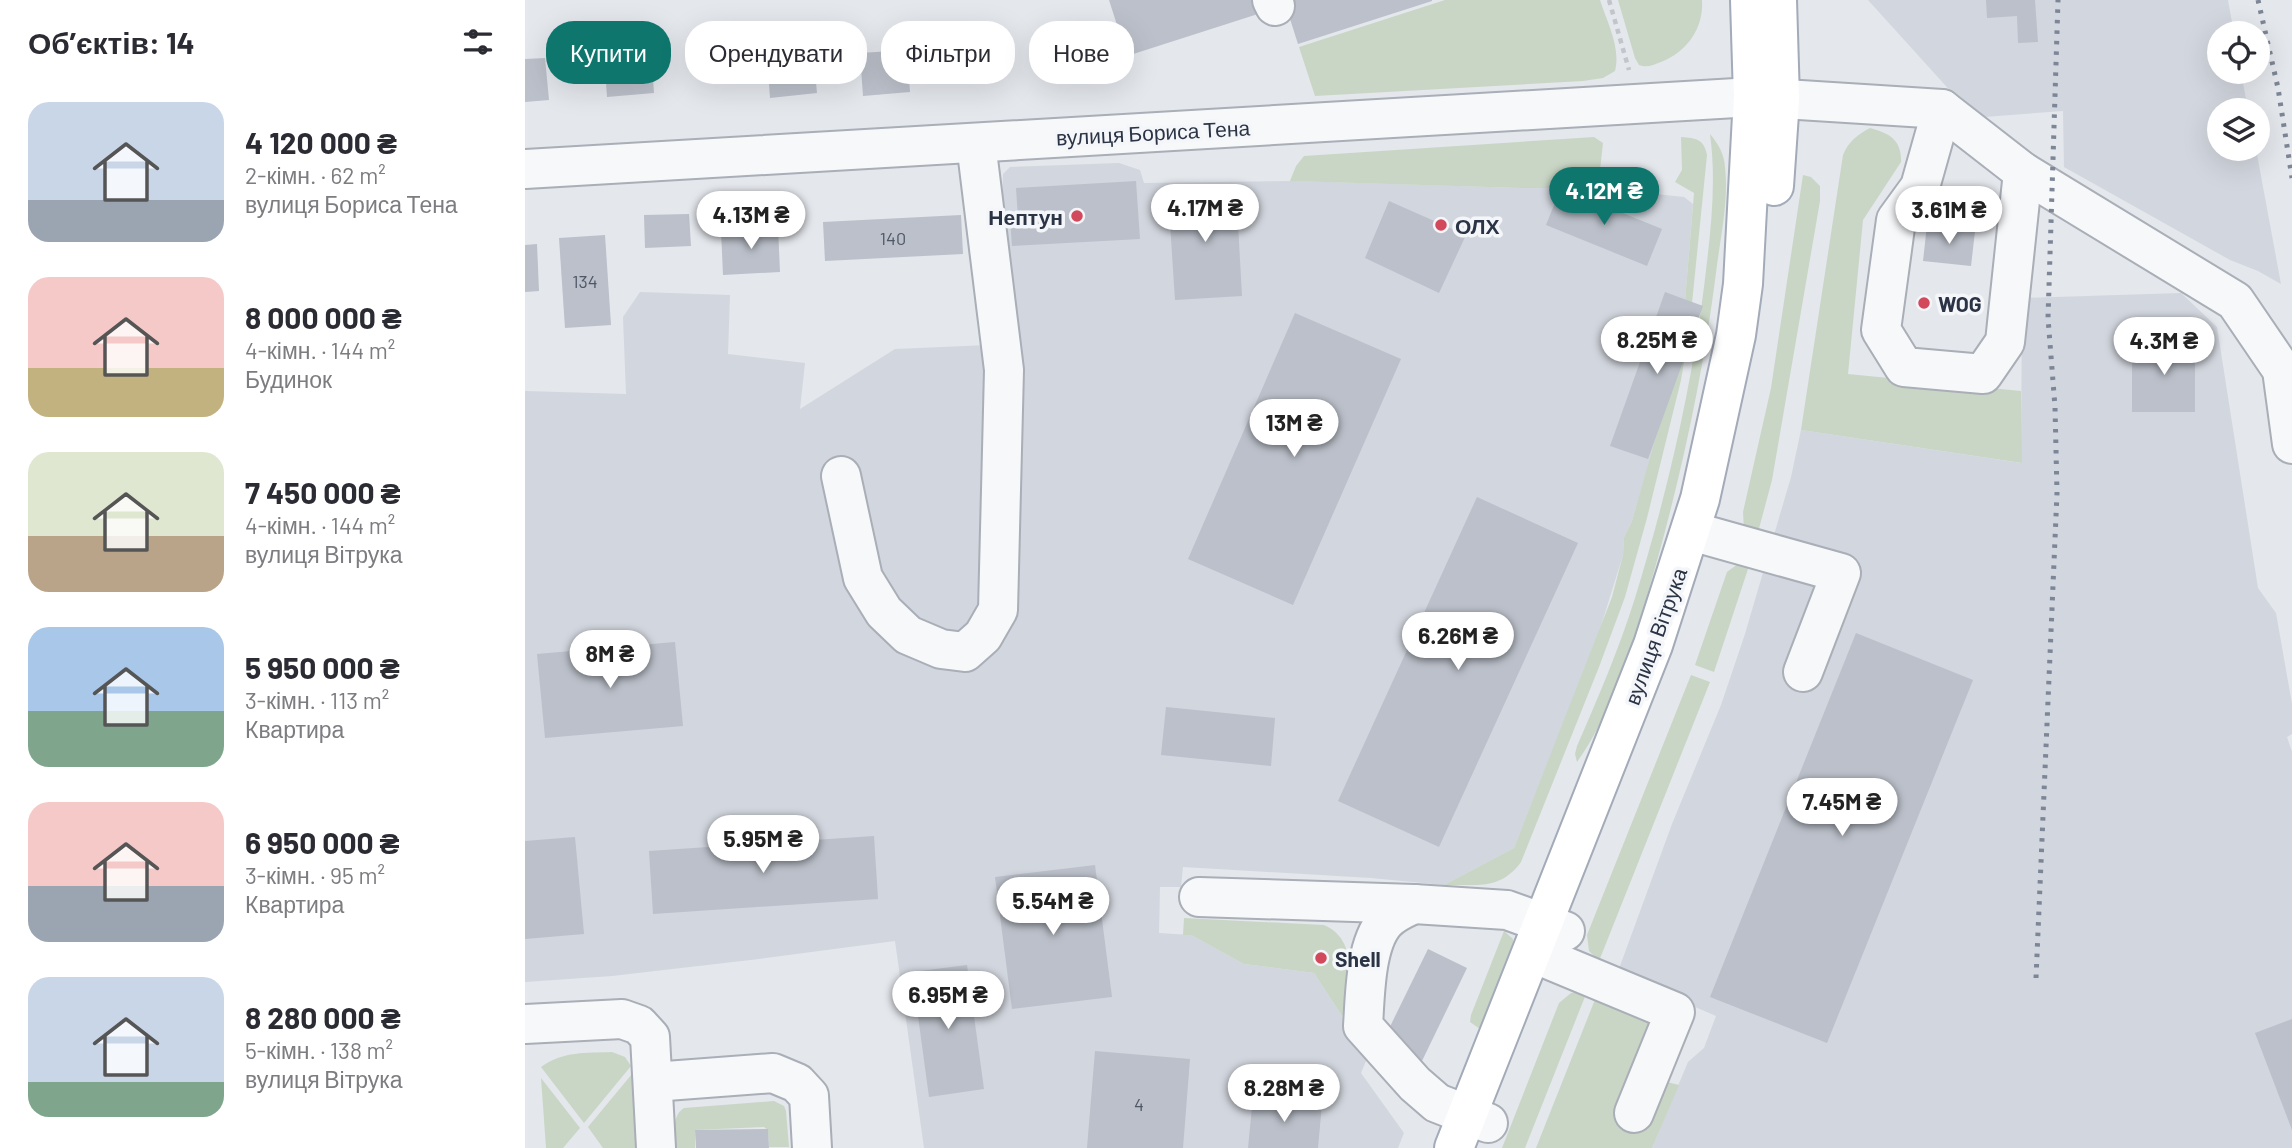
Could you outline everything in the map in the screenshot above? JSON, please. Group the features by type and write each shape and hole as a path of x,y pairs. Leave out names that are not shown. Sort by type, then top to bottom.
{"main road":[{"path":"1750,0 1767,98"},
{"path":"1767,98 1777,0"},
{"name":"вулиця Вітрука","path":"1472,1133 1549,942 1673,656 1702,535 1741,423 1762,319 1767,98"}],"street":[{"name":"вулиця Бориса Тена","path":"525,169 1767,98 1942,109"},
{"path":"2023,172 2005,342 1983,374 1904,367 1881,330 1896,220 1920,187 1942,109 2023,172 2235,301 2282,370 2292,444"},
{"path":"841,476 863,578 884,612 908,635 941,649 965,652 983,636 998,610 1004,384 976,143"},
{"path":"1702,535 1841,573 1803,672"},
{"path":"1199,897 1507,910 1549,942 1675,1012 1635,1113"},
{"path":"1414,904 1395,913 1383,923 1374,944 1369,962 1363,1026 1415,1084 1472,1133"},
{"path":"525,1024 622,1019 639,1025 650,1037 656,1148"},
{"path":"653,1082 773,1073 797,1083 809,1096 812,1148"}],"path":[{"path":"1609,0 1631,76"}],"shaded area":[{"path":"1868,0 2228,0 2232,21 2207,21 2207,84 2243,84 2246,98 2207,98 2207,161 2258,161 2281,284 2230,260 2064,167 2063,111 1984,117 1964,106"},
{"path":"1119,163 1140,170 1144,183 1296,181 1598,188 1684,197 1693,204 1681,349 1651,457 1632,521 1624,537 1623,555 1595,645 1514,848 1444,885 1183,867 1181,887 1160,887 1159,933 1191,935 1244,964 1314,973 1368,1056 1361,1073 1404,1133 1398,1148 924,1148 895,941 612,976 525,982 525,391 626,394 623,317 640,292 730,295 728,354 805,363 800,409 895,349 1012,344 1000,255 1003,174 1010,167"},
{"path":"2181,293 2217,327 2258,588 2276,613 2292,704 2292,734 2287,737 2292,752 2292,1148 1652,1148 1688,1062 1704,1048 1716,1016 1621,975 1620,966 1672,824 1721,705 1745,634 1791,477 1801,430 2021,463 2022,298"}],"green space":[{"path":"1445,0 1600,0 1615,44 1615,71 1603,78 1583,81 1315,96 1299,47"},
{"path":"1618,0 1702,0 1702,10 1697,29 1679,52 1658,63 1642,66 1635,58"},
{"path":"1870,128 1883,132 1897,143 1901,162 1863,220 1848,374 2021,391 2022,463 1801,430 1843,155 1854,139"},
{"path":"1710,134 1721,150 1724,162 1725,207 1704,355 1688,436 1647,596 1626,661 1610,703 1577,762 1577,746 1615,655 1635,598 1657,522 1685,405 1699,326 1710,230 1713,172"},
{"path":"1594,137 1603,143 1598,188 1290,181 1304,156"},
{"path":"1681,137 1699,140 1707,155 1689,333 1681,380 1625,597 1521,862 1505,878 1496,882 1444,885 1514,848 1612,597 1623,555 1624,537 1632,521 1681,349 1694,193 1675,182 1682,170"},
{"path":"1803,175 1811,177 1820,186 1820,201 1772,480 1757,536 1744,530 1743,512 1771,388"},
{"path":"1751,560 1714,672 1695,665 1727,572 1742,561"},
{"path":"1691,675 1710,682 1599,961 1589,951 1587,935"},
{"path":"1184,918 1324,925 1335,932 1347,951 1349,975 1346,1012 1342,1016 1314,973 1244,964 1191,935 1183,935"},
{"path":"1504,931 1513,939 1513,949 1480,1029 1470,1022 1471,1015"},
{"path":"1571,993 1586,994 1525,1148 1502,1148 1559,1003"},
{"path":"1596,997 1627,1008 1648,1022 1658,1041 1667,1082 1679,1085 1652,1148 1536,1148"},
{"path":"612,1052 625,1057 631,1066 584,1123 541,1067 566,1055"},
{"path":"632,1074 636,1148 603,1148 588,1127"},
{"path":"541,1078 580,1128 563,1148 546,1148"},
{"path":"774,1101 784,1106 786,1111 789,1147 769,1147 768,1130 764,1127 695,1130 695,1148 676,1148 675,1120 684,1108"}],"building":[{"path":"1109,0 1256,0 1261,13 1134,54 1134,21 1116,21"},
{"path":"1284,0 1432,0 1432,1 1298,44"},
{"path":"1986,0 2035,0 2038,42 2018,43 2017,16 1987,18"},
{"path":"881,52 881,84 909,84 910,92 863,96 862,84 867,84 867,53"},
{"path":"545,58 549,100 525,102 525,59"},
{"path":"606,84 653,84 654,93 607,97"},
{"path":"769,84 816,84 817,93 770,98"},
{"path":"1136,181 1140,239 1012,246 1010,219 1018,218 1016,188"},
{"path":"1236,188 1242,296 1175,300 1168,192"},
{"path":"1561,188 1662,229 1647,266 1546,225"},
{"path":"1389,201 1466,235 1439,293 1365,258"},
{"path":"689,214 691,246 645,248 644,215"},
{"path":"961,215 963,254 825,261 823,222"},
{"path":"1927,225 1975,231 1971,266 1923,261"},
{"path":"778,227 780,272 723,275 721,230"},
{"path":"605,235 611,325 565,328 559,238"},
{"path":"537,244 539,291 525,292 525,245"},
{"path":"1665,292 1703,306 1648,459 1610,446"},
{"path":"1295,313 1401,359 1293,605 1188,559"},
{"path":"2195,341 2195,412 2132,412 2132,342"},
{"path":"1477,497 1578,543 1439,847 1338,801"},
{"path":"1856,633 1973,680 1827,1043 1710,997"},
{"path":"675,642 683,726 545,738 537,654"},
{"path":"1166,707 1275,718 1271,766 1161,755"},
{"path":"874,836 878,899 653,914 649,851"},
{"path":"575,837 584,934 525,939 525,841"},
{"path":"1095,865 1112,997 1012,1009 995,877"},
{"path":"1428,949 1467,968 1421,1063 1382,1043"},
{"path":"967,965 984,1089 929,1097 912,972"},
{"path":"2292,1019 2292,1130 2255,1033"},
{"path":"1095,1051 1190,1059 1183,1148 1087,1148"},
{"path":"1253,1097 1322,1104 1318,1148 1248,1148"},
{"path":"768,1129 769,1148 696,1148 695,1130"}],"railway":[{"path":"2036,978 2057,493 2055,407 2048,318 2058,0"},
{"path":"2258,0 2278,88 2292,178"}],"place":[{"name":"Нептун","path":"1077,216"},
{"name":"ОЛХ","path":"1441,225"},
{"name":"WOG","path":"1924,303"},
{"name":"Shell","path":"1321,958"}]}
